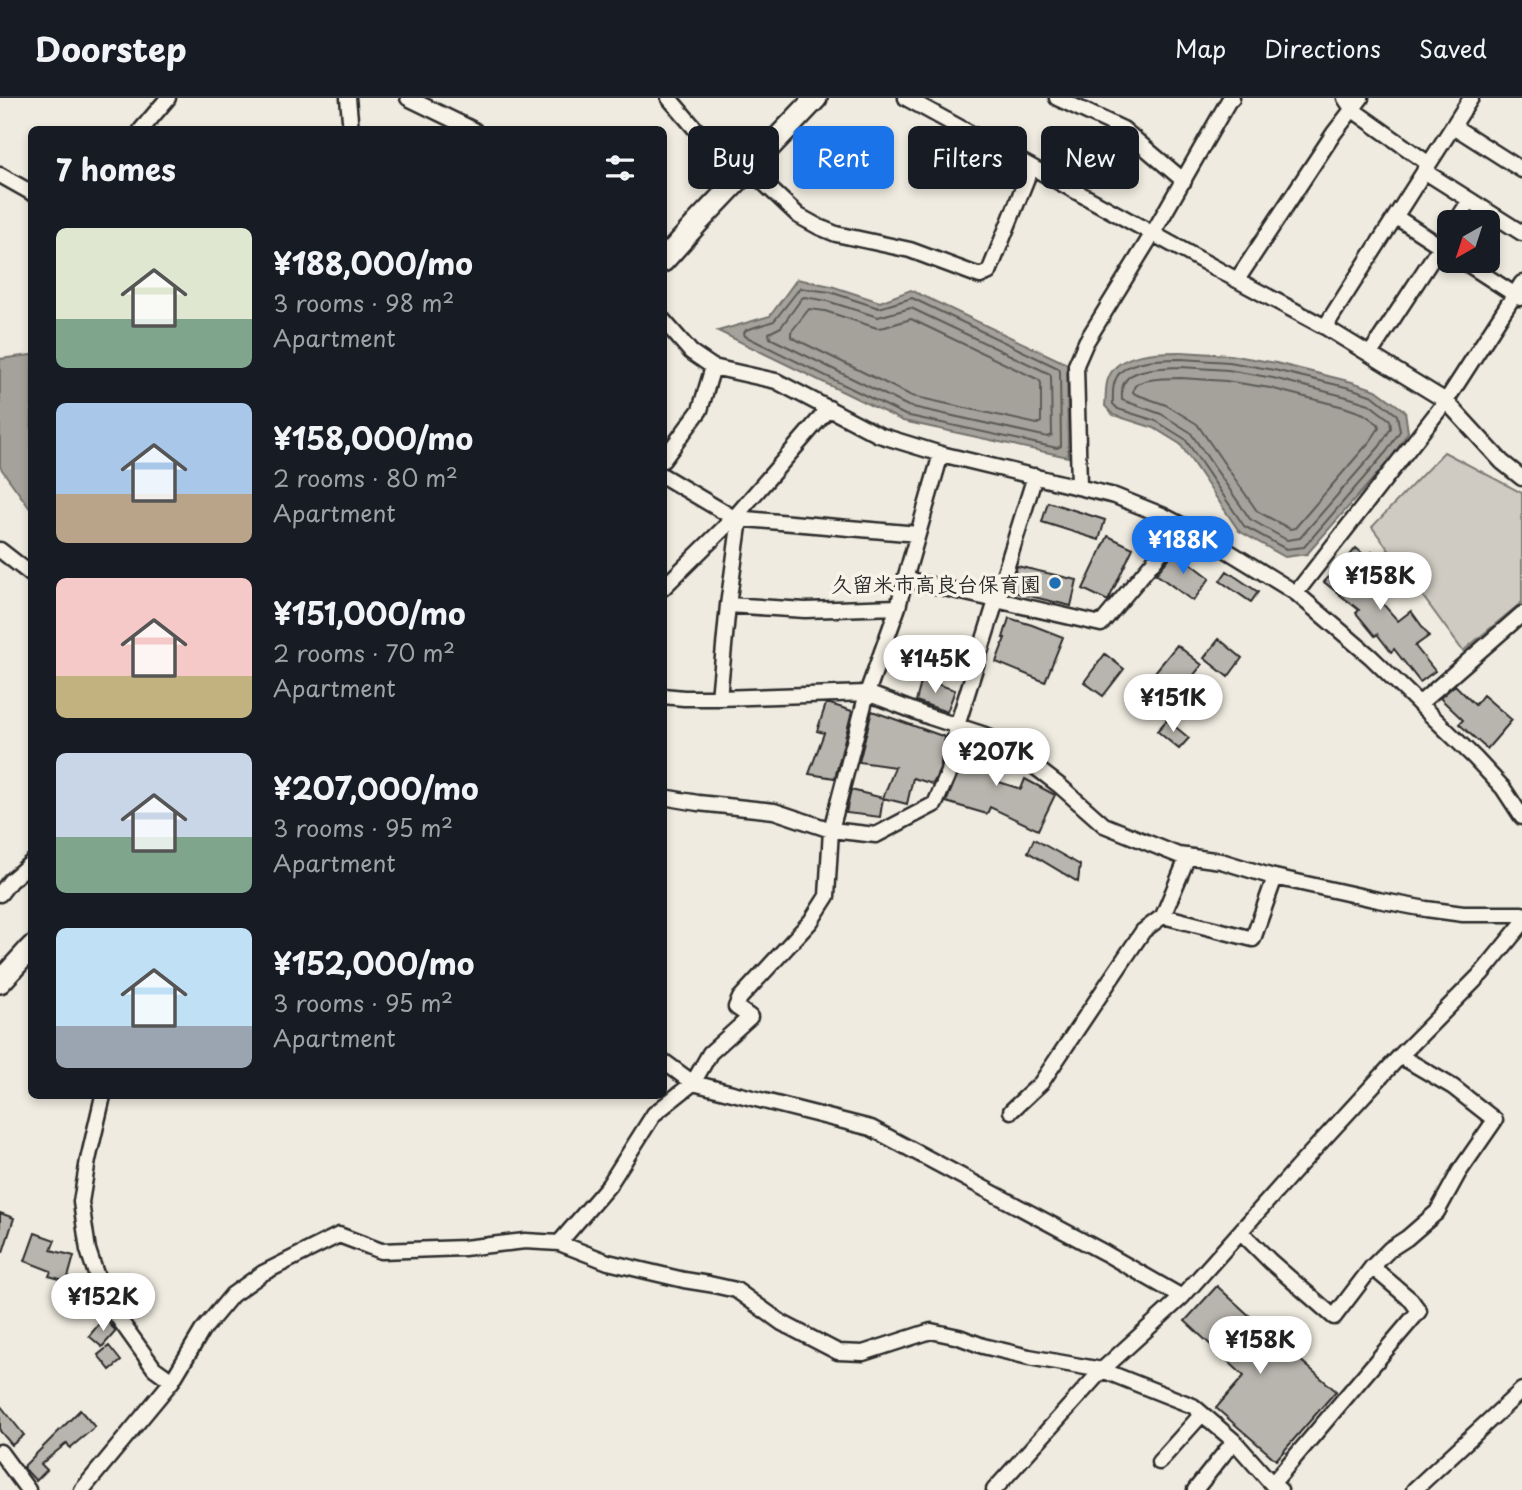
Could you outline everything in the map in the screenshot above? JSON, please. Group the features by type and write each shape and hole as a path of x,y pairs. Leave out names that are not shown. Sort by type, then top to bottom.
{"highway":[{"path":"779,136 814,99"},
{"path":"667,257 730,189"},
{"path":"0,982 28,951"}],"street":[{"path":"144,126 168,98"},
{"path":"348,98 351,126"},
{"path":"408,98 466,126"},
{"path":"669,98 697,126"},
{"path":"906,98 1370,354 1446,401 1502,462 1522,478"},
{"path":"1058,98 1123,129 1184,181"},
{"path":"1325,327 1471,98"},
{"path":"1079,486 1076,365 1086,342 1231,99"},
{"path":"1237,280 1353,102 1427,168 1470,200 1522,233"},
{"path":"1453,126 1522,170"},
{"path":"764,189 799,216 836,234 909,250 980,276 989,272 1031,168"},
{"path":"0,175 28,191"},
{"path":"1464,210 1470,200"},
{"path":"1395,217 1437,244"},
{"path":"1370,354 1437,260"},
{"path":"1296,593 1446,401 1520,293 1484,273"},
{"path":"667,325 691,352 713,367 776,382 879,435 941,454 1115,496 1162,515 1210,540 1296,593 1371,657 1475,758 1503,788 1522,817"},
{"path":"667,455 700,410 713,367"},
{"path":"667,584 737,518 829,408"},
{"path":"559,1243 609,1185 654,1114 693,1083 710,1053 750,1017 736,1007 740,998 811,921 827,896 831,830 867,693 898,607 941,454"},
{"path":"667,798 774,811 831,830 876,835 935,804 949,772 957,726 1035,476"},
{"path":"667,478 737,518 918,534"},
{"path":"719,698 737,518"},
{"path":"905,579 1101,624 1183,527"},
{"path":"0,550 28,572"},
{"path":"729,605 805,610 898,607"},
{"path":"1419,704 1522,614"},
{"path":"667,696 719,698 867,693 985,735 1013,750 1060,786 1104,825 1178,855 1221,861 1275,877 1426,909 1463,914 1522,914"},
{"path":"1011,1111 1041,1083 1143,931 1163,916 1188,856"},
{"path":"0,894 28,865"},
{"path":"1163,916 1253,939 1275,877"},
{"path":"994,1490 1102,1370 1182,1297 1400,1056 1482,973 1522,924"},
{"path":"1241,1232 1334,1317 1372,1267 1390,1249 1437,1212 1459,1172 1495,1120 1453,1087 1400,1056"},
{"path":"667,1064 693,1083 871,1128 932,1158 1182,1297"},
{"path":"102,1099 81,1202 88,1250 104,1298 154,1367 172,1381"},
{"path":"82,1490 172,1381 202,1331 232,1296 263,1273 338,1235 381,1251 464,1248 525,1241 559,1243 608,1262 736,1290 782,1323 838,1352 863,1353 931,1331 1029,1357 1102,1370 1193,1406 1234,1441 1276,1487 1419,1311 1411,1300 1372,1267"},
{"path":"1414,1490 1522,1390"},
{"path":"1160,1462 1202,1414"},
{"path":"1195,1490 1234,1441"},
{"path":"0,1452 28,1490"}],"shaded area":[{"path":"1444,452 1522,493 1522,602 1463,651 1372,527"}],"water":[{"path":"797,279 831,286 880,302 911,290 1067,364 1068,457 903,421 718,331 770,316"},
{"path":"1181,352 1230,355 1276,363 1376,390 1405,411 1408,432 1393,456 1307,554 1285,557 1239,531 1180,444 1154,428 1113,415 1105,406 1108,379 1120,363 1139,355"},
{"path":"28,356 28,506 0,467 0,359"}],"building":[{"path":"1048,502 1105,520 1099,540 1042,522"},
{"path":"1108,536 1133,548 1108,601 1083,589"},
{"path":"1356,548 1368,558 1372,552 1384,562 1365,584 1398,621 1411,611 1429,636 1415,646 1435,671 1420,682 1394,649 1391,652 1377,634 1375,636 1356,613 1359,610 1324,582"},
{"path":"1175,551 1210,578 1193,601 1156,574"},
{"path":"1017,566 1077,580 1071,606 1009,591"},
{"path":"1227,571 1258,592 1251,602 1220,581"},
{"path":"1009,618 1063,637 1045,682 996,662"},
{"path":"1219,639 1242,658 1228,677 1204,658"},
{"path":"1177,645 1202,665 1162,714 1137,694"},
{"path":"1105,654 1124,669 1103,696 1084,682"},
{"path":"922,679 955,690 947,712 916,701"},
{"path":"1455,685 1475,705 1483,695 1512,720 1487,749 1459,724 1463,720 1440,698"},
{"path":"826,704 852,711 835,778 809,774 824,733 817,731"},
{"path":"872,711 945,737 940,769 933,784 913,778 907,804 883,798 895,767 859,762"},
{"path":"1167,720 1189,738 1179,749 1157,731"},
{"path":"965,738 1008,759 999,782 1021,789 1025,779 1055,795 1038,830 990,807 987,814 946,802 958,774"},
{"path":"851,790 883,798 880,817 846,813"},
{"path":"1034,839 1080,865 1078,882 1028,852"},
{"path":"0,1213 14,1218 3,1252 0,1252"},
{"path":"35,1233 55,1240 51,1250 74,1256 67,1281 49,1276 51,1271 25,1261"},
{"path":"1217,1286 1336,1391 1276,1460 1216,1408 1244,1376 1185,1321"},
{"path":"104,1318 116,1331 102,1347 89,1336"},
{"path":"109,1346 121,1361 110,1370 98,1355"},
{"path":"0,1405 24,1435 12,1445 0,1431"},
{"path":"80,1410 95,1427 70,1448 67,1443 41,1464 47,1470 36,1481 23,1467"}],"place":[{"name":"久留米市高良台保育園","path":"1055,583"}]}
